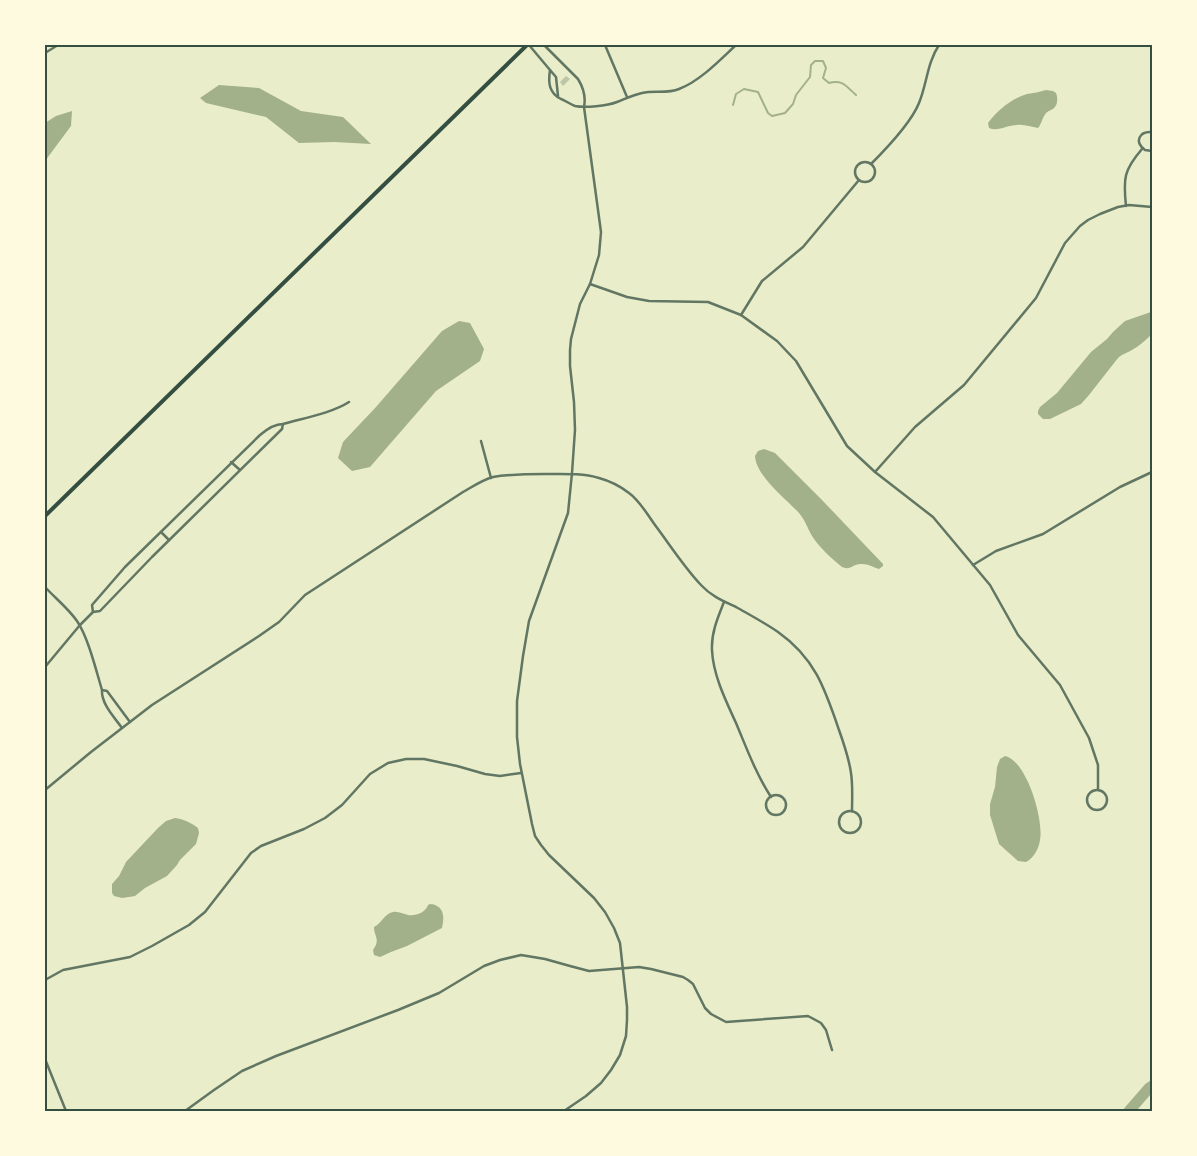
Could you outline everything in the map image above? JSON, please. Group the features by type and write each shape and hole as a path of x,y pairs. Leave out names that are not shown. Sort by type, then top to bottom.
{"main road":[{"path":"45,516 528,45"}],"street":[{"path":"45,53 58,45"},
{"path":"528,45 556,77 558,97"},
{"path":"544,45 582,84 601,232 599,255 590,284 580,304 571,339 575,430 568,513 529,621 517,710 517,737 522,773 535,836 549,855 594,898 605,912 620,943 628,1020 626,1036 620,1055 611,1070 601,1083 564,1111"},
{"path":"605,45 627,97"},
{"path":"550,70 549,84 551,91 571,104 584,107 615,103 627,97 645,92 678,90 699,78 736,45"},
{"path":"871,164 884,151 916,110 920,102 930,62 939,45"},
{"path":"1152,132 1145,132 1140,136 1139,143 1142,149 1152,151"},
{"path":"1126,206 1124,182 1127,171 1131,162 1142,149"},
{"path":"866,162 871,164 874,167 875,173 872,179 866,182 860,180 857,178 856,172 858,166 866,162"},
{"path":"741,315 762,281 803,247 860,180"},
{"path":"875,472 915,427 964,385 988,357 1036,298 1065,243 1072,234 1088,220 1118,207 1152,207"},
{"path":"590,284 627,297 649,301 708,302 741,315 777,341 796,361 847,446 875,472 933,517 990,585 1018,635 1060,686 1089,738 1098,766 1098,790"},
{"path":"93,612 92,605 125,567 260,434 277,424 283,424 341,407 349,402"},
{"path":"45,666 80,625 93,612 100,611 282,429 283,424"},
{"path":"481,441 491,478"},
{"path":"232,462 240,470"},
{"path":"973,565 996,551 1043,534 1120,487 1152,472"},
{"path":"45,790 152,706 279,622 305,595 463,492 491,478 515,475 572,473 609,481 630,493 701,586 710,594 778,632 802,652 821,681 843,741 851,772 852,811"},
{"path":"161,532 169,540"},
{"path":"45,587 80,625 106,706 122,728"},
{"path":"724,602 713,634 713,660 717,675 750,759 771,797"},
{"path":"102,690 107,691 130,722"},
{"path":"45,980 63,970 130,957 189,925 205,912 251,854 261,846 304,829 325,818 342,805 370,774 388,764 406,759 424,759 485,774 500,776 522,773"},
{"path":"1098,790 1104,792 1108,802 1102,809 1095,810 1089,807 1086,800 1089,793 1098,790"},
{"path":"777,795 784,801 785,810 780,814 770,814 766,808 766,802 771,797 777,795"},
{"path":"852,811 858,815 860,822 858,829 848,832 842,829 839,820 846,812 852,811"},
{"path":"185,1111 242,1071 439,993 484,966 500,960 522,956 545,959 589,970 639,967 682,977 693,984 705,1008 711,1014 726,1022 808,1016 821,1024 826,1030 832,1050"},
{"path":"45,1059 66,1111"}],"shaded area":[{"path":"219,85 259,88 301,111 343,117 371,144 299,143 266,117 206,103 200,98"},
{"path":"1046,90 1056,93 1056,106 1046,113 1038,128 1013,125 996,129 989,128 988,123 992,118 1010,102 1027,94"},
{"path":"72,111 71,126 45,161 45,123 56,116"},
{"path":"1152,312 1152,334 1137,347 1121,355 1081,404 1050,419 1043,419 1038,414 1040,407 1057,393 1091,352 1125,321"},
{"path":"459,321 470,323 484,349 480,361 436,391 370,467 352,471 338,458 343,442 442,331"},
{"path":"764,449 775,453 822,500 883,566 879,569 866,564 859,564 845,568 826,553 812,536 799,513 772,487 760,471 755,456 758,451"},
{"path":"1005,756 1013,760 1027,780 1039,819 1041,831 1039,846 1034,855 1026,862 1018,861 999,844 990,815 990,804 995,787 997,767 1000,759"},
{"path":"175,818 187,821 198,828 199,833 196,844 167,876 135,896 122,898 114,896 112,884 119,876 126,862 158,828 166,821"},
{"path":"430,904 441,909 442,928 380,957 374,955 373,950 377,941 374,927 390,913 399,912 414,915 422,912"}],"building":[{"path":"566,76 570,79 563,86 560,82"}],"waterway":[{"path":"733,105 736,94 744,89 758,92 768,113 772,116 785,113 810,77 811,65 815,61 823,61 826,68 823,78 829,83 841,83 856,95"},
{"path":"1129,1111 1152,1086"}]}
